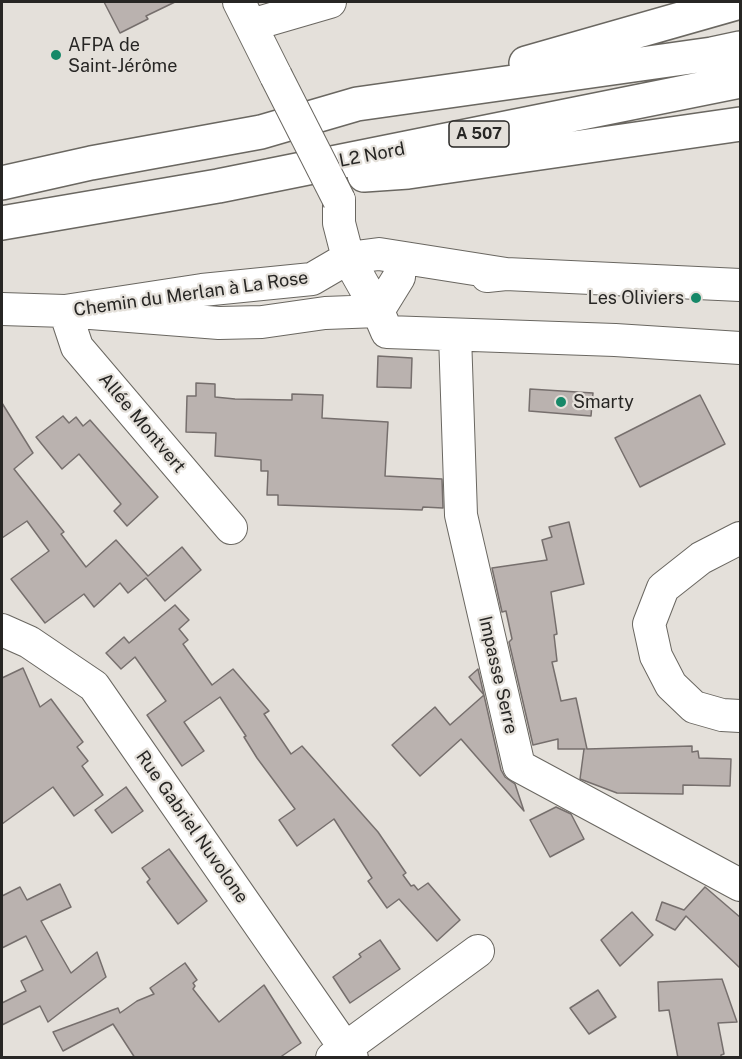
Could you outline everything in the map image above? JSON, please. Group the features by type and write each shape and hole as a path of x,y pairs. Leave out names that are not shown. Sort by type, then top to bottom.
{"highway":[{"path":"2,183 91,163 261,132 357,104 456,82 741,2"},
{"path":"357,104 741,48"},
{"name":"L2 Nord","path":"2,223 218,186 741,81"},
{"path":"218,186 408,172 741,124"}],"street":[{"path":"330,2 245,13 339,200 354,216 389,266 378,311"},
{"path":"339,200 339,223 348,258 378,311 387,332 498,334 741,348"},
{"name":"Chemin du Merlan à La Rose","path":"65,311 202,290 312,279 348,258 460,278 506,274 741,285"},
{"name":"Chemin du Merlan à La Rose","path":"2,309 65,311 219,323 262,322 325,313 378,311"},
{"name":"Allée Montvert","path":"65,311 77,347 231,528"},
{"name":"Impasse Serre","path":"455,335 461,515 519,766 741,885"},
{"path":"741,538 700,558 663,588 650,624 656,656 671,685 694,707 722,716 741,716"},
{"name":"Rue Gabriel Nuvolone","path":"2,630 29,642 94,686 343,1054"},
{"path":"343,1054 478,951"}],"building":[{"path":"104,2 175,2 146,16 148,19 120,33"},
{"path":"378,356 412,358 411,388 377,387"},
{"path":"196,383 215,384 215,397 235,399 292,400 292,394 323,395 322,418 388,422 385,476 442,479 443,508 423,507 422,510 278,505 278,495 267,495 268,471 261,471 261,460 215,456 216,433 186,432 187,396 196,396"},
{"name":"Smarty","path":"530,389 593,393 591,416 529,411"},
{"path":"700,395 725,444 640,487 615,438"},
{"path":"2,403 33,453 14,469 64,532 61,534 86,567 116,540 148,576 182,547 201,570 165,601 146,578 128,593 120,583 94,607 84,594 45,623 11,579 49,551 27,521 2,538"},
{"path":"63,416 69,423 76,417 83,426 90,420 158,497 127,526 114,511 121,504 79,454 62,469 36,437"},
{"path":"569,522 584,584 551,592 557,634 554,635 557,661 552,662 561,701 576,698 587,749 692,746 692,752 698,751 699,758 731,759 730,786 683,785 683,794 617,793 580,779 584,749 558,749 558,739 533,745 509,642 512,639 506,611 502,612 492,568 547,560 542,540 552,537 549,527"},
{"path":"175,605 189,620 179,629 188,640 183,644 212,685 233,669 269,711 264,714 291,754 302,746 378,832 406,873 403,875 411,886 414,885 418,890 428,883 460,920 437,941 399,899 387,908 368,881 372,878 334,819 297,846 279,820 295,809 257,758 244,737 246,736 220,697 184,722 204,751 182,766 147,715 166,701 135,657 121,669 106,653 124,637 129,643"},
{"path":"23,668 40,707 51,699 83,742 77,747 88,761 82,766 103,795 74,816 53,787 2,824 2,678"},
{"path":"478,669 484,695 469,677"},
{"path":"484,695 501,770 505,777 515,784 524,811 461,739 420,776 392,745 435,707 450,725"},
{"path":"126,787 143,811 112,833 95,810"},
{"path":"556,807 571,814 584,839 550,857 530,820"},
{"path":"169,849 207,901 178,924 147,882 150,879 142,868"},
{"path":"60,884 71,907 41,921 71,973 97,952 106,977 48,1022 40,1006 2,1025 2,1003 26,991 21,981 43,970 26,936 2,948 2,896 20,887 27,900"},
{"path":"705,887 741,918 741,969 686,916 675,930 656,920 662,902 684,910"},
{"path":"632,912 653,935 620,966 601,940"},
{"path":"380,940 400,969 350,1003 333,977 361,957 359,954"},
{"path":"185,963 197,980 193,983 195,986 193,989 219,1022 264,985 301,1043 279,1058 135,1058 113,1024 63,1051 53,1032 118,1008 120,1013 137,1001 154,994 150,988"},
{"path":"722,979 737,1022 718,1023 724,1054 721,1058 678,1058 669,1010 659,1011 658,982"},
{"path":"598,990 616,1017 589,1034 570,1008"}],"place":[{"name":"AFPA de Saint-Jérôme","path":"56,55"},
{"name":"Les Oliviers","path":"696,298"},
{"name":"Smarty","path":"561,402"}]}
